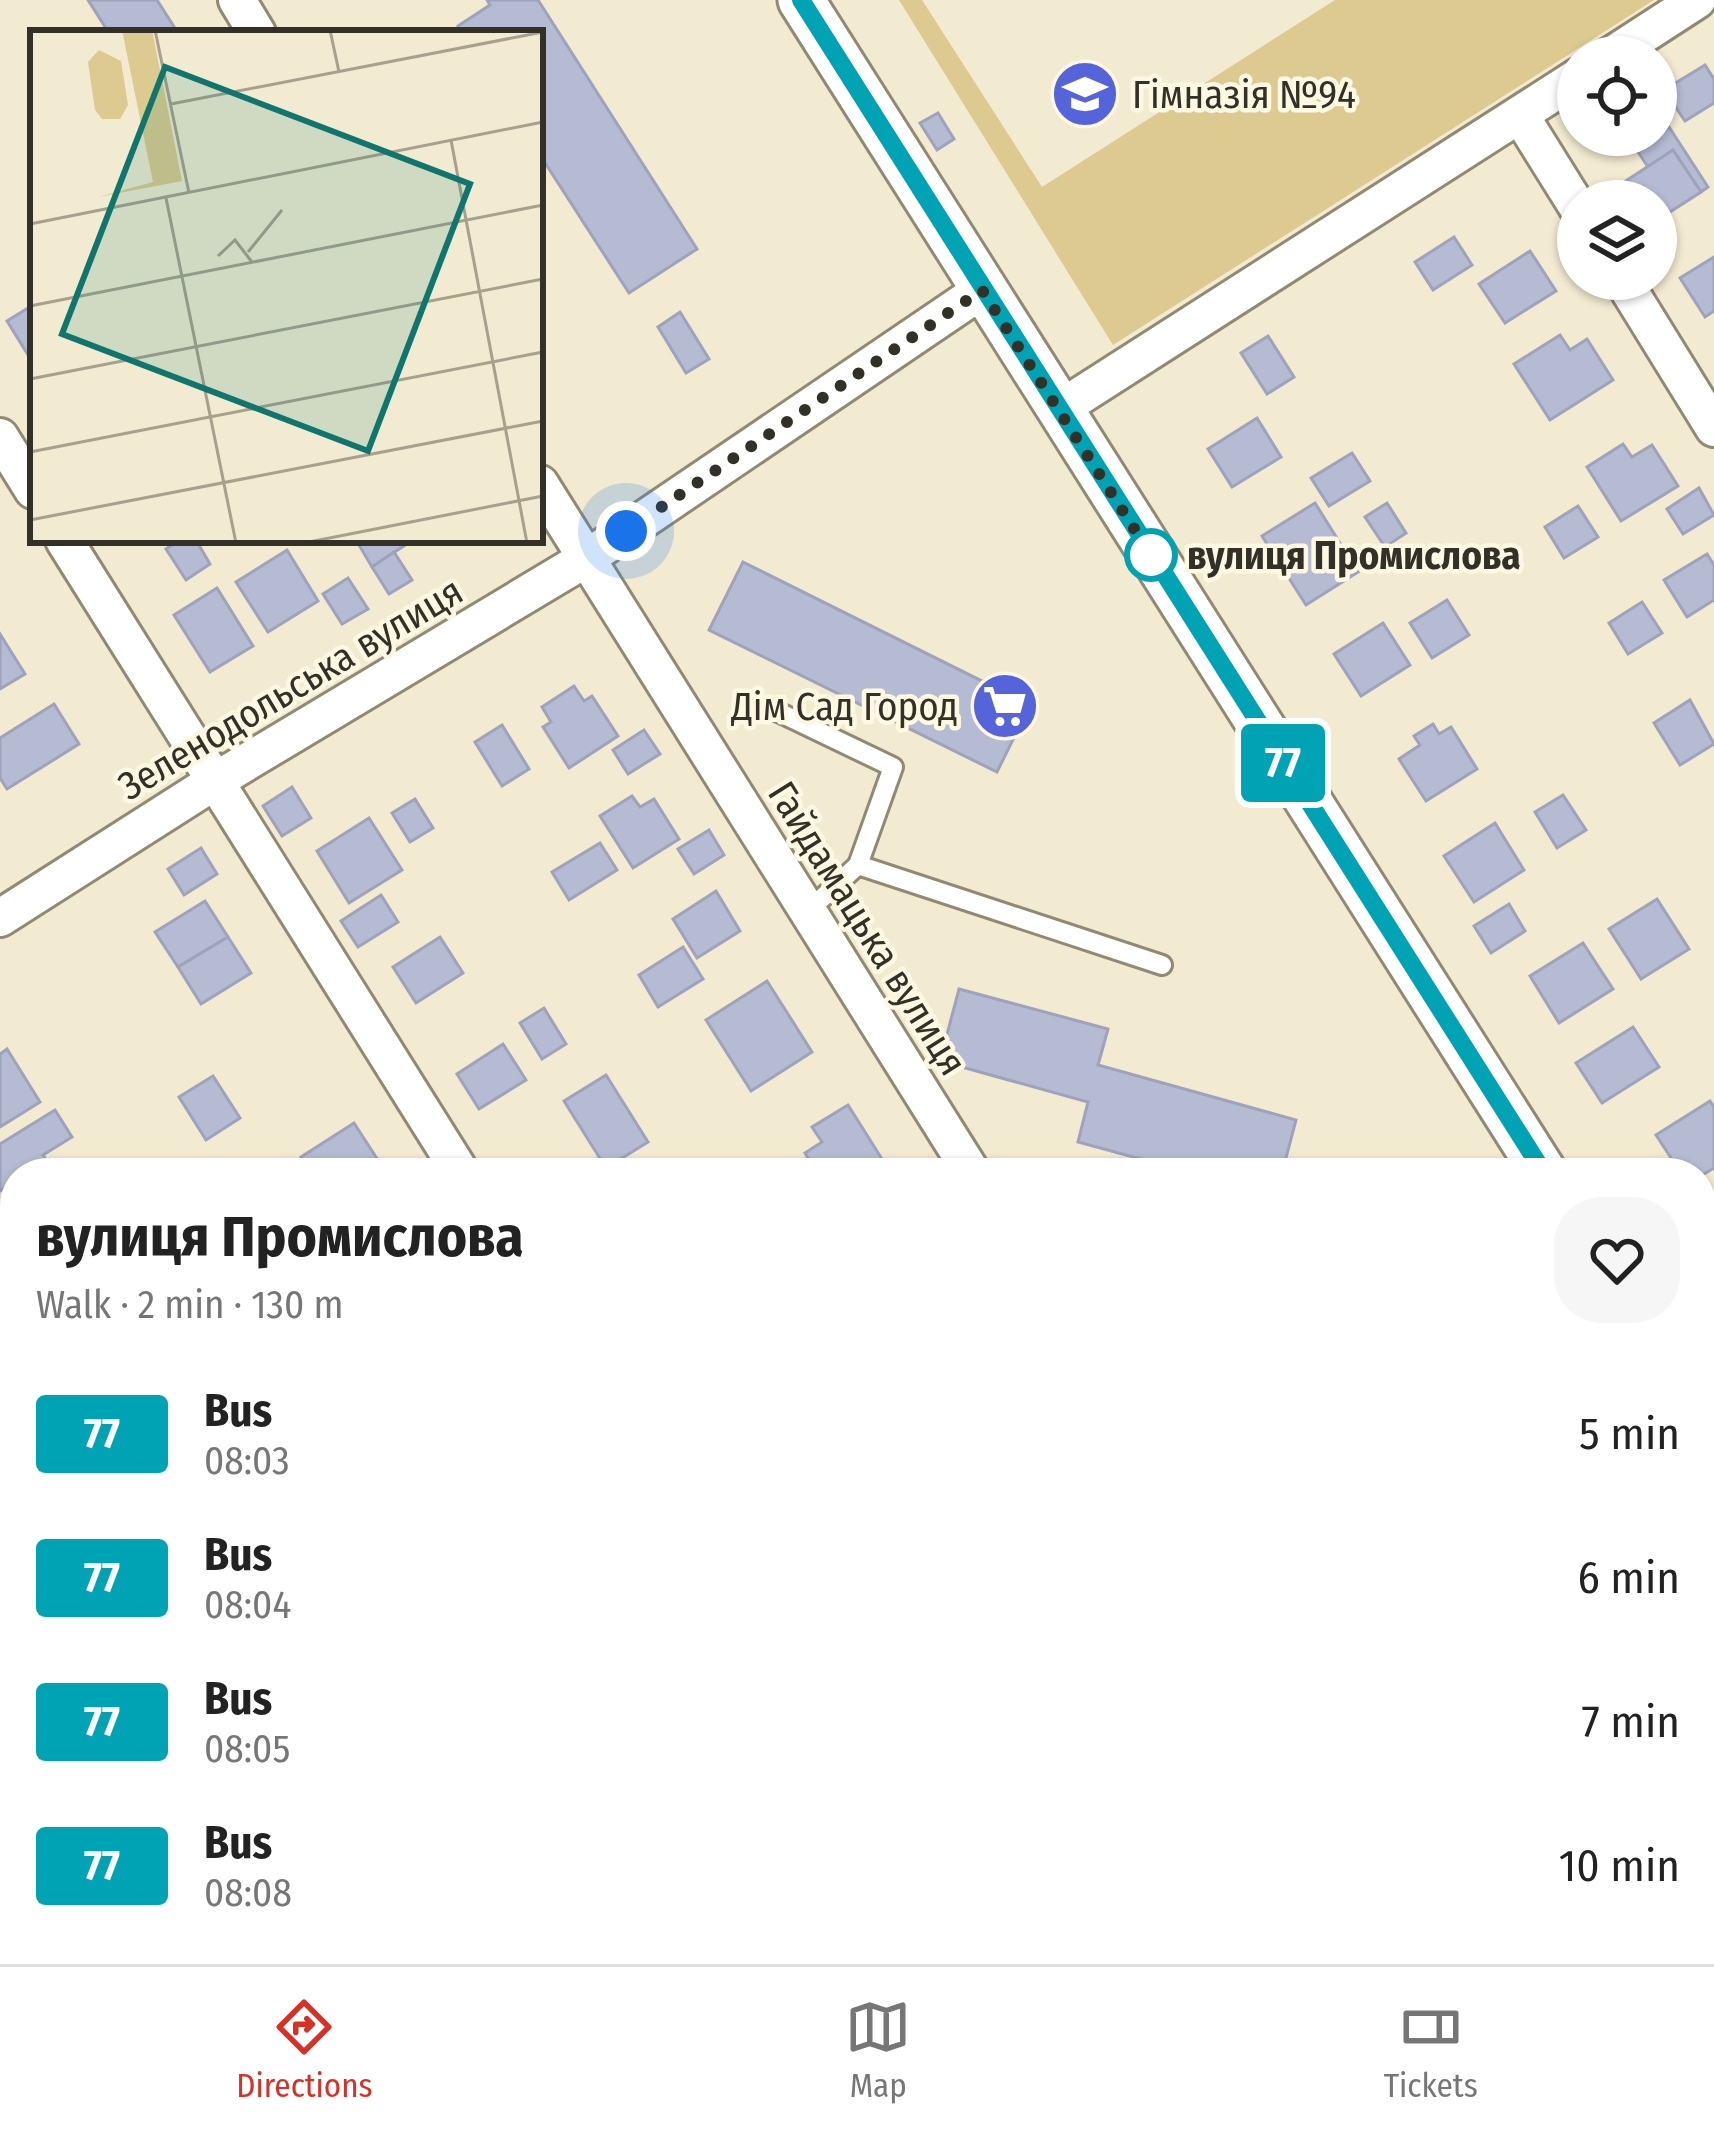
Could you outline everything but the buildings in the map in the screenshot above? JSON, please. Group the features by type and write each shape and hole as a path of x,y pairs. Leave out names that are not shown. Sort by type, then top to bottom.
{"street":[{"path":"237,0 255,30"},
{"path":"801,0 1534,1158"},
{"path":"1641,36 1697,0"},
{"path":"1058,410 1557,91"},
{"path":"1520,115 1561,180"},
{"name":"Зеленодольська вулиця","path":"0,918 215,781 586,558 982,290"},
{"path":"1635,300 1714,428"},
{"path":"0,437 30,485"},
{"name":"Гайдамацька вулиця","path":"543,489 963,1158"},
{"path":"66,543 451,1158"}],"lane":[{"path":"770,708 893,767 858,865 808,910"},
{"path":"858,865 1162,965"}],"shaded area":[{"path":"899,0 922,0 1042,187 1335,0 1654,0 1598,36 1557,36 1557,62 1113,345"}],"bus line":[{"name":"77","path":"801,0 1534,1158"}],"place":[{"name":"Гімназія №94","path":"1085,94"},
{"name":"вулиця Промислова","path":"1151,555"},
{"name":"Дім Сад Город","path":"1005,706"}],"route":[{"path":"626,531 982,290 1161,571 1151,555"}]}
